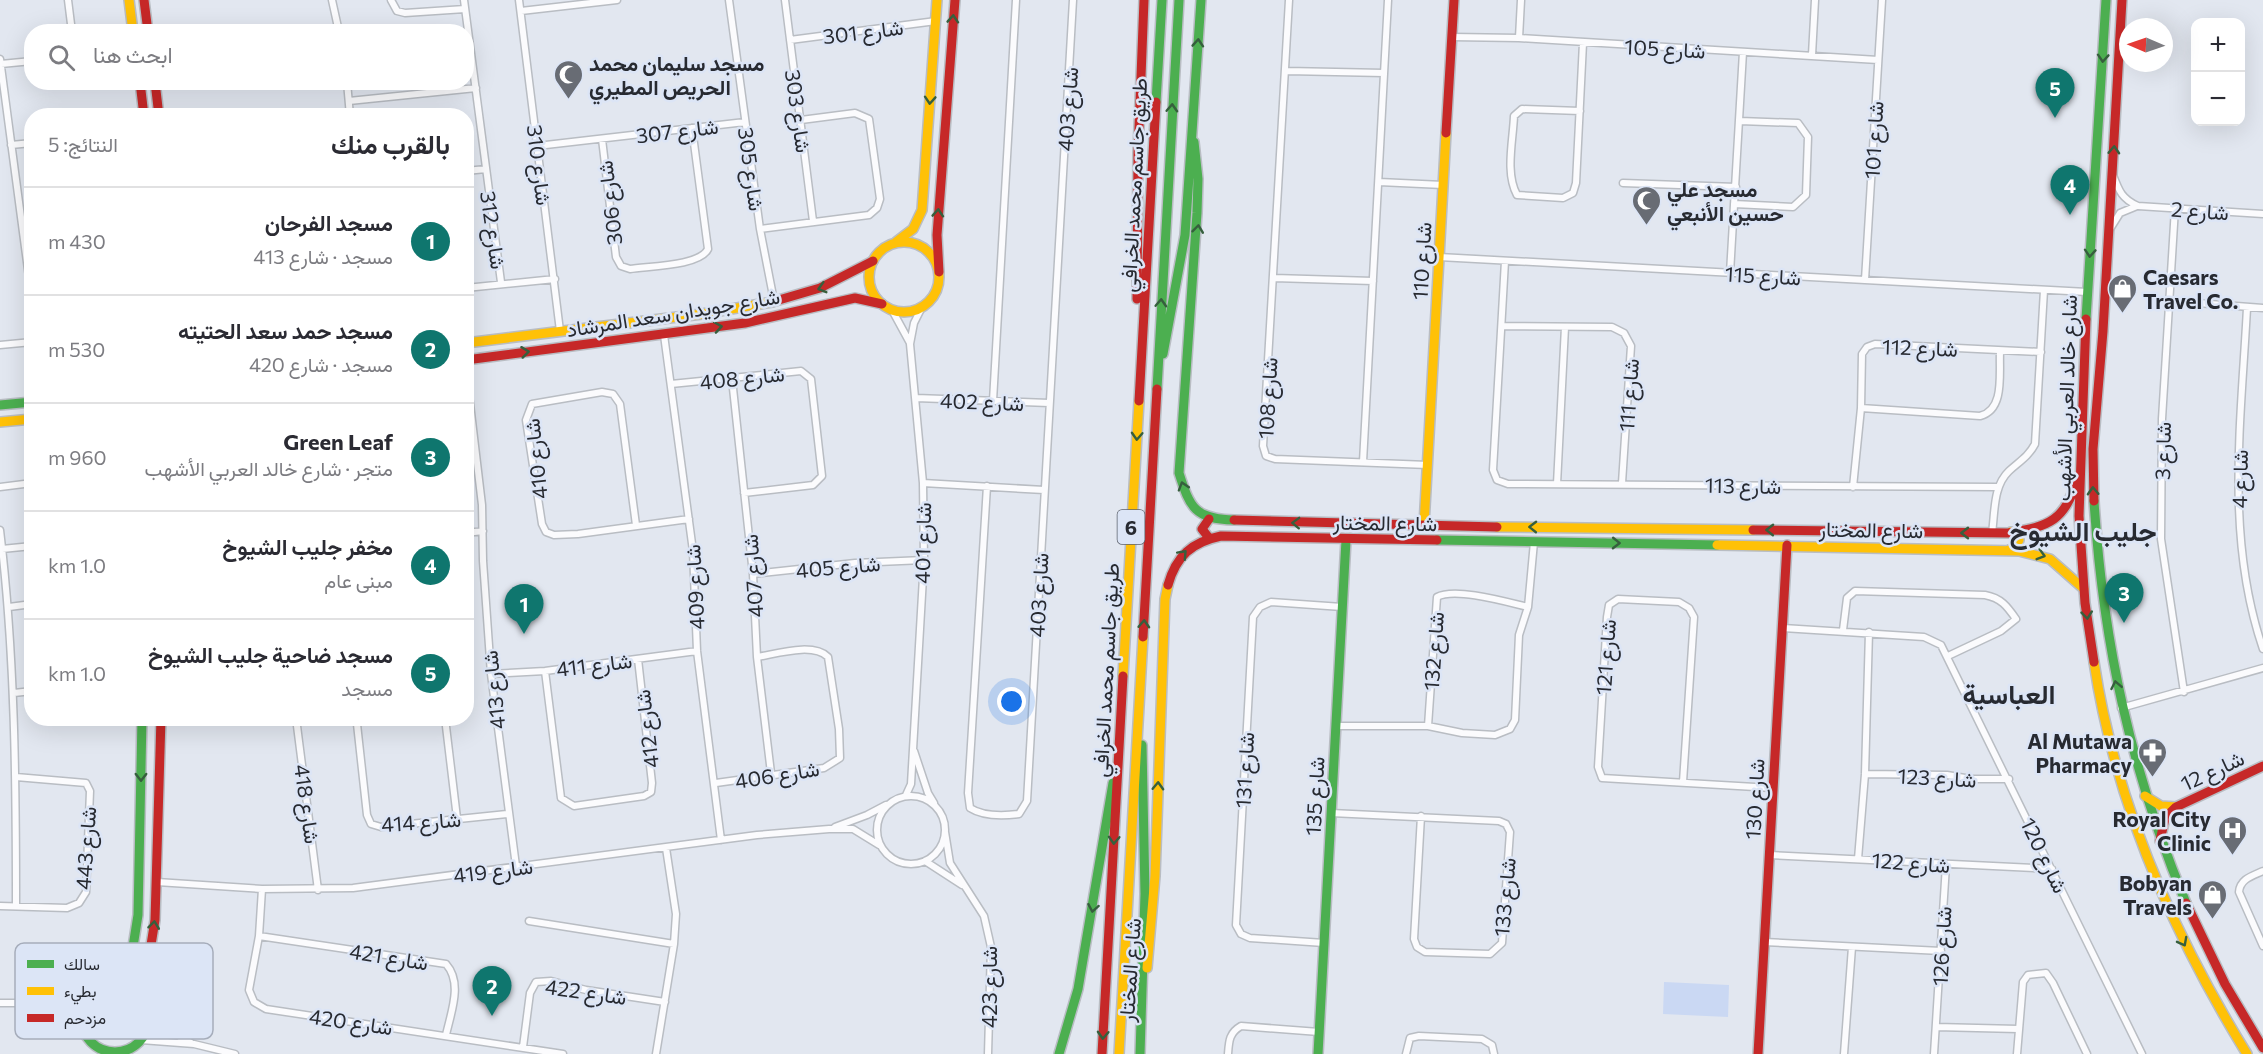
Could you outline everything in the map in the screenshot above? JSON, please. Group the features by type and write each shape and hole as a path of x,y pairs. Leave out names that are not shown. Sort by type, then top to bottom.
{"main road":[{"path":"129,0 132,24"},
{"path":"144,0 147,24"},
{"path":"937,0 920,221 911,234 879,252 873,261 870,284 882,304 892,309 912,311 922,307 936,292 939,272 937,235 955,0"},
{"path":"1138,411 1138,153 1144,0"},
{"name":"طريق جاسم محمد الخرافي","path":"1101,1054 1162,0"},
{"name":"طريق جاسم محمد الخرافي","path":"1119,1054 1179,0"},
{"path":"1156,392 1185,234 1201,0"},
{"name":"شارع 110","path":"1424,525 1454,0"},
{"name":"شارع خالد العربي الأشهب","path":"2106,0 2087,292 2078,478 2084,589 2101,703 2144,851 2175,927 2227,1025 2247,1054"},
{"name":"شارع خالد العربي الأشهب","path":"2122,0 2093,485 2103,616 2129,749 2160,842 2195,926 2241,1014 2263,1048"},
{"path":"141,90 143,108"},
{"path":"156,90 158,108"},
{"path":"2099,115 2108,111 2116,114"},
{"path":"1192,132 1198,169 1199,215 1191,283 1179,473 1188,501 1209,519 1202,529 1209,538"},
{"path":"896,242 906,242 924,248 936,262 939,272"},
{"name":"شارع جويدان سعد المرشاد","path":"474,342 740,308 828,286 849,277 873,261"},
{"name":"شارع جويدان سعد المرشاد","path":"474,359 664,335 776,317 844,300 866,299 882,304"},
{"path":"2085,334 2095,339 2103,338"},
{"path":"2085,355 2094,353 2101,357"},
{"path":"0,405 24,403"},
{"path":"0,422 24,420"},
{"name":"شارع المختار","path":"1209,519 1314,524 1992,533 2046,526 2059,518 2070,507 2078,478"},
{"path":"1562,528 1569,534 1567,540 1562,542"},
{"path":"1586,543 1579,535 1582,529 1587,528"},
{"path":"2009,550 2015,548 2019,540 2016,534 2011,532"},
{"name":"شارع المختار","path":"1141,1054 1155,876 1165,599 1168,577 1179,557 1195,543 1209,538 2009,550 2045,554 2058,562 2084,589"},
{"name":"شارع 135","path":"1318,1054 1346,540"},
{"name":"شارع 130","path":"1758,1054 1787,545"},
{"path":"1140,682 1145,894 1141,1054"},
{"path":"134,943 138,915 142,726"},
{"path":"151,943 157,882 161,726"},
{"path":"1059,1054 1078,989 1119,747"},
{"name":"شارع 12","path":"2160,842 2165,818 2176,807 2263,766"},
{"name":"شارع 12","path":"2145,796 2161,806 2176,807"},
{"path":"2216,1005 2226,1005 2230,994"},
{"path":"2227,1025 2233,1012 2241,1014"},
{"path":"87,1039 93,1054"},
{"path":"88,1039 103,1051 124,1052 141,1040"}],"street":[{"path":"68,0 71,24"},
{"path":"332,0 337,24"},
{"path":"391,0 397,11 405,13 465,9"},
{"name":"شارع 312","path":"464,0 467,24"},
{"name":"شارع 310","path":"519,0 560,331"},
{"path":"521,11 581,2 617,0"},
{"name":"شارع 305","path":"729,0 760,229 774,301"},
{"name":"شارع 303","path":"785,0 813,221"},
{"path":"993,401 1017,0"},
{"name":"شارع 403","path":"987,486 968,793 970,808 979,814 1019,814 1026,801 1073,0"},
{"name":"شارع 108","path":"1290,0 1263,446 1266,456 1428,465"},
{"path":"1364,462 1388,0"},
{"path":"1519,38 1521,0"},
{"path":"1812,55 1815,0"},
{"name":"شارع 101","path":"1865,280 1882,0"},
{"name":"شارع 301","path":"790,40 936,21"},
{"name":"شارع 105","path":"1452,37 1519,38 1878,60"},
{"path":"1580,111 1522,109 1514,116 1511,174 1512,185 1517,195 1563,198 1573,193 1576,183 1580,111 1583,43"},
{"path":"1730,273 1743,52"},
{"path":"0,59 24,246"},
{"path":"1,64 24,63"},
{"name":"شارع 312","path":"474,68 501,282"},
{"path":"1287,71 1384,73"},
{"path":"348,90 349,108"},
{"path":"349,101 457,90"},
{"path":"760,229 869,215 877,208 880,199 869,119 855,113 801,120"},
{"path":"1734,204 1793,207 1806,195 1808,137 1804,129 1798,123 1740,121"},
{"name":"شارع 307","path":"537,146 745,122"},
{"name":"شارع 306","path":"602,139 616,257 621,266 630,268 695,260 705,254 708,249 692,128"},
{"path":"11,145 24,144"},
{"path":"474,170 486,169"},
{"path":"2113,176 2121,195 2138,206"},
{"path":"1379,182 1443,185"},
{"path":"1623,183 1736,187"},
{"path":"2109,230 2120,213 2138,206"},
{"name":"شارع 2","path":"2138,206 2263,214"},
{"name":"شارع 3","path":"2175,208 2162,419 2161,539 2184,692"},
{"name":"شارع 115","path":"1439,257 2087,292"},
{"name":"شارع 113","path":"1505,261 1493,470 1497,480 1508,484 1997,487"},
{"path":"1274,278 1373,281"},
{"path":"474,287 501,282 555,279"},
{"path":"1992,533 1997,487 2008,472 2028,457 2035,444 2044,290"},
{"path":"2171,301 2263,308"},
{"name":"شارع 401","path":"906,795 911,784 924,560 923,483 910,344 914,322 922,307"},
{"name":"شارع 4","path":"2247,308 2238,515 2244,582 2263,648"},
{"name":"شارع 401","path":"892,309 910,344"},
{"name":"شارع 111","path":"1503,326 1612,327 1624,333 1631,346 1622,483"},
{"path":"1557,484 1565,327"},
{"name":"شارع 409","path":"664,335 693,551 697,651 716,783 721,840"},
{"path":"0,345 24,343"},
{"name":"شارع 112","path":"1853,487 1861,408 1862,354 1867,347 1875,344 2000,352 2040,352"},
{"path":"1861,408 1980,416 1990,414 1997,405 2000,352"},
{"name":"شارع 408","path":"671,384 732,380 779,372 801,371 810,379 822,476 813,485 744,493"},
{"name":"شارع 407","path":"732,380 753,574 757,657 771,774"},
{"name":"شارع 410","path":"636,525 620,404 613,394 602,392 532,404 526,420 542,524 546,532 554,535 578,534 689,519"},
{"name":"شارع 402","path":"916,398 1049,403"},
{"name":"شارع 413","path":"474,455 483,531 491,674 507,814 516,866"},
{"path":"923,483 1044,490"},
{"path":"0,487 24,484"},
{"path":"0,530 9,607 15,693 16,906"},
{"path":"474,532 483,531"},
{"path":"1336,726 1428,726 1462,733 1495,735 1510,729 1515,720 1519,635 1528,607 1534,542"},
{"path":"2,549 24,547"},
{"name":"شارع 405","path":"753,574 855,563 924,560"},
{"path":"1843,630 1846,598 1855,591 1979,594 1995,597 2006,605 2016,619 2001,631 1948,656"},
{"name":"شارع 132","path":"1428,726 1437,597 1444,593 1461,594 1528,607"},
{"name":"شارع 121","path":"1683,782 1694,617 1689,608 1679,602 1618,599 1609,604 1607,617 1598,767 1600,775 1606,779 1772,788"},
{"name":"شارع 131","path":"1324,943 1250,938 1241,934 1236,925 1253,617 1260,607 1271,602 1342,607"},
{"path":"9,607 24,605"},
{"name":"شارع 120","path":"1783,628 1843,630 1924,637 1941,645 2009,779 2142,1054"},
{"path":"1858,859 1865,774 1869,632"},
{"name":"شارع 406","path":"716,783 824,768 834,764 840,758 840,729 828,657 822,652 812,650 757,657"},
{"name":"شارع 411","path":"491,674 545,671 697,651"},
{"name":"شارع 412","path":"545,671 561,798 574,806 644,796 651,792 652,783 638,659"},
{"path":"2121,708 2263,668"},
{"path":"15,693 24,692"},
{"name":"شارع 418","path":"297,726 318,890"},
{"name":"شارع 414","path":"357,726 365,804 371,824 381,827 507,814"},
{"path":"446,726 457,818"},
{"name":"شارع 401","path":"912,742 928,793 936,806"},
{"name":"شارع 123","path":"1865,774 1947,775 1971,779 2009,779"},
{"name":"شارع 443","path":"0,906 67,908 79,903 86,892 90,791 86,783 78,780 16,777"},
{"path":"906,795 922,797 936,806 943,818 945,832 939,849 925,861 912,865 899,863 888,856 879,845 876,832 878,817 887,804 906,795"},
{"name":"شارع 419","path":"829,829 867,815 887,804"},
{"name":"شارع 133","path":"1331,813 1421,816 1498,821 1506,824 1509,832 1502,943 1490,954 1425,951 1417,947 1414,939 1421,816"},
{"name":"شارع 419","path":"157,882 262,889 353,888 721,840 829,829 853,829 879,845"},
{"name":"شارع 423","path":"945,832 950,863 984,916 991,947 988,1054"},
{"path":"656,1054 674,944 676,914 666,848"},
{"name":"شارع 122","path":"1769,855 2052,869"},
{"name":"شارع 423","path":"925,861 968,889"},
{"name":"شارع 126","path":"1934,1054 1946,865"},
{"path":"2263,871 2248,877 2241,884 2239,892 2263,946"},
{"name":"شارع 420","path":"262,889 259,936 249,990 254,1002 260,1006 266,1009 563,1054"},
{"path":"529,921 674,944"},
{"name":"شارع 421","path":"259,936 446,964 453,973 456,986 446,1035"},
{"path":"1764,942 1941,951"},
{"path":"1844,1054 1852,947"},
{"path":"2017,1054 2023,982 2028,975 2046,973 2087,1054"},
{"name":"شارع 422","path":"523,1047 530,993 536,982 551,981 586,990 665,1002"},
{"path":"0,1004 15,1004"},
{"path":"1228,1054 1229,1040 1233,1030 1241,1026 1319,1032"},
{"path":"1936,1027 2018,1029"},
{"path":"1406,1054 1410,1038 1419,1036 1482,1039 1492,1046 1494,1054"},
{"path":"185,1039 194,1044"},
{"path":"141,1040 194,1044 236,1054"}],"shaded area":[{"path":"1664,982 1729,985 1728,1017 1663,1014"}],"traffic: fast":[{"path":"1156,102 1162,0"},
{"path":"1157,389 1179,0"},
{"path":"1163,354 1185,235 1201,0"},
{"path":"2086,319 2106,0"},
{"path":"1194,142 1198,179 1197,213 1179,473 1187,495 1196,509 1210,517 1234,520"},
{"path":"0,405 24,403"},
{"path":"2094,501 2104,606 2123,706 2150,805 2186,903"},
{"path":"1318,1054 1346,540"},
{"path":"1437,540 1717,545"},
{"path":"134,943 138,915 142,726"},
{"path":"1140,1054 1145,894 1142,745"},
{"path":"1059,1054 1078,989 1113,783"},
{"path":"89,1039 102,1049 115,1052 128,1049 141,1039"}],"traffic: slow":[{"path":"129,0 132,24"},
{"path":"896,242 913,229 922,210 937,0"},
{"path":"1424,525 1446,133"},
{"path":"904,242 917,245 929,252 936,264 939,277 936,290 929,302 917,309 904,312 891,309 879,302 872,290 869,277 872,264 879,252 891,245 904,242"},
{"path":"474,342 702,314 772,302"},
{"path":"1123,676 1139,401"},
{"path":"0,422 24,420"},
{"path":"1497,527 1753,530"},
{"path":"2009,550 2015,548 2019,540 2016,534 2011,532"},
{"path":"1717,545 2019,551 2050,559 2084,589"},
{"path":"1147,968 1155,876 1165,599 1168,585"},
{"path":"1119,1054 1143,637"},
{"path":"2094,662 2116,766 2151,866 2195,962 2247,1054"},
{"path":"2145,796 2161,806 2176,807"}],"traffic: jam":[{"path":"144,0 147,24"},
{"path":"939,272 937,235 955,0"},
{"path":"1137,299 1138,153 1144,0"},
{"path":"1446,133 1454,0"},
{"path":"2094,501 2093,449 2103,331 2122,0"},
{"path":"141,90 143,108"},
{"path":"156,90 158,108"},
{"path":"1139,401 1156,102"},
{"path":"772,302 820,288 873,261"},
{"path":"474,359 745,323 855,298 882,304"},
{"path":"2086,319 2079,516 2085,603 2094,662"},
{"path":"1143,637 1157,389"},
{"path":"1753,530 2008,533 2035,528 2054,519 2067,504 2078,478"},
{"path":"1209,519 1202,529 1209,538"},
{"path":"1234,520 1497,527"},
{"path":"1168,585 1176,566 1187,552 1202,542 1221,536 1437,540"},
{"path":"1758,1054 1787,545"},
{"path":"1102,1054 1123,676"},
{"path":"151,943 155,920 161,726"},
{"path":"2160,841 2165,818 2176,807 2263,766"},
{"path":"2186,903 2225,984 2263,1048"}],"place":[{"name":"مسجد سليمان محمد الحريص المطيري","path":"568,100"},
{"name":"مسجد ضاحية جليب الشيوخ","path":"2055,118"},
{"name":"مخفر جليب الشيوخ","path":"2070,215"},
{"name":"مسجد علي حسين الأنبعي","path":"1646,226"},
{"name":"Caesars Travel Co.","path":"2122,314"},
{"name":"Green Leaf","path":"2124,623"},
{"name":"مسجد الفرحان","path":"524,634"},
{"name":"Al Mutawa Pharmacy","path":"2153,778"},
{"name":"Royal City Clinic","path":"2232,856"},
{"name":"Bobyan Travels","path":"2213,920"},
{"name":"مسجد حمد سعد الحتيته","path":"492,1016"}],"district":[{"name":"جليب الشيوخ","path":"2083,530"},
{"name":"العباسية","path":"2009,693"}]}
